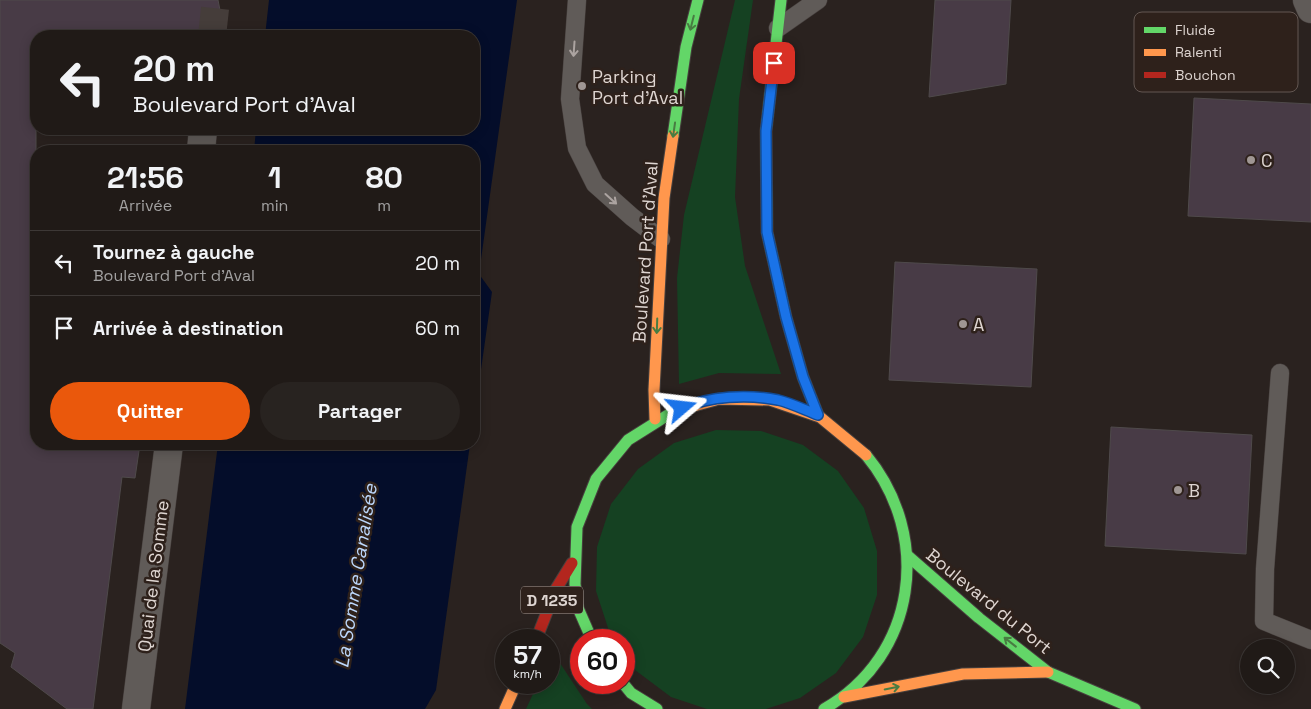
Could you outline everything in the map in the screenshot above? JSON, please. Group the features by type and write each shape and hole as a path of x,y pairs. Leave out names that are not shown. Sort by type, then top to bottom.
{"main road":[{"name":"Boulevard Port d'Aval","path":"655,419 654,390 664,198 686,47 698,0"},
{"path":"781,0 766,131 767,232 786,317 803,377 818,415"},
{"path":"587,629 579,611 572,563 576,528 587,496 604,465 628,439 655,419 695,403 736,396 778,400 818,415 851,438 877,467 896,502 904,529 908,556 906,592 893,634 881,658 864,679 844,697 824,709"},
{"name":"Boulevard du Port","path":"908,556 979,618 1048,672 1135,709"},
{"name":"D 1235","path":"540,629 556,589 572,563"},
{"name":"Boulevard du Port","path":"844,697 963,674 1048,672"},
{"path":"505,709 512,694"},
{"path":"633,694 657,709"}],"street":[{"path":"1307,0 1311,9"},
{"name":"Quai de la Somme","path":"136,709 168,450"}],"lane":[{"path":"577,0 570,99 576,148 595,184 632,217 661,239"},
{"path":"778,28 818,0"},
{"path":"1280,373 1264,569 1264,621 1311,640"}],"green space":[{"path":"735,0 753,0 739,99 735,197 745,266 781,374 719,373 679,384 677,278 684,215"},
{"path":"716,430 761,431 803,445 838,471 864,508 877,551 877,595 863,637 836,673 800,698 766,709 707,709 671,697 635,670 635,629 608,629 596,591 597,547 611,504 638,469 674,443"},
{"path":"560,663 570,678 570,694 580,694 592,709 526,709 533,694 560,694"}],"water":[{"path":"269,0 517,0 480,267 480,145 255,145 255,135 480,135 480,30 266,30"},
{"path":"480,275 492,292 480,377"},
{"name":"La Somme Canalisée","path":"217,450 469,450 436,690 425,709 185,709"}],"building":[{"path":"0,0 218,0 224,30 30,30 30,135 36,135 36,145 30,145 30,450 139,450 135,478 122,477 93,709 67,709 11,667 15,653 0,643"},
{"path":"935,0 1011,0 1006,84 929,97"},
{"name":"C","path":"1194,98 1311,104 1311,222 1188,216"},
{"name":"A","path":"895,262 1037,269 1031,387 889,380"},
{"name":"B","path":"1111,427 1252,435 1246,554 1105,546"}],"tunnel":[{"path":"213,30 216,0"}],"traffic: fast":[{"path":"673,136 686,47 698,0"},
{"path":"781,0 766,131 767,232 786,317 803,377 818,415"},
{"path":"587,629 578,608 575,584 577,527 596,479 628,440 671,413 694,406"},
{"path":"824,709 855,686 879,658 896,627 905,592 907,557 901,521 887,487 866,455"},
{"path":"908,556 979,618 1048,672 1135,709"},
{"path":"633,694 657,709"}],"traffic: slow":[{"path":"655,419 654,390 664,198 673,136"},
{"path":"694,406 719,399 770,400 820,417 866,455"},
{"path":"844,697 963,674 1048,672"},
{"path":"505,709 512,694"}],"traffic: jam":[{"path":"540,629 556,589 572,563"}],"place":[{"name":"Parking Port d'Aval","path":"582,86"},
{"name":"C","path":"1251,160"},
{"name":"A","path":"963,324"},
{"name":"B","path":"1178,490"}],"route":[{"path":"682,408 695,403 736,396 778,400 818,415 803,377 786,317 767,232 766,131 774,63"}]}
